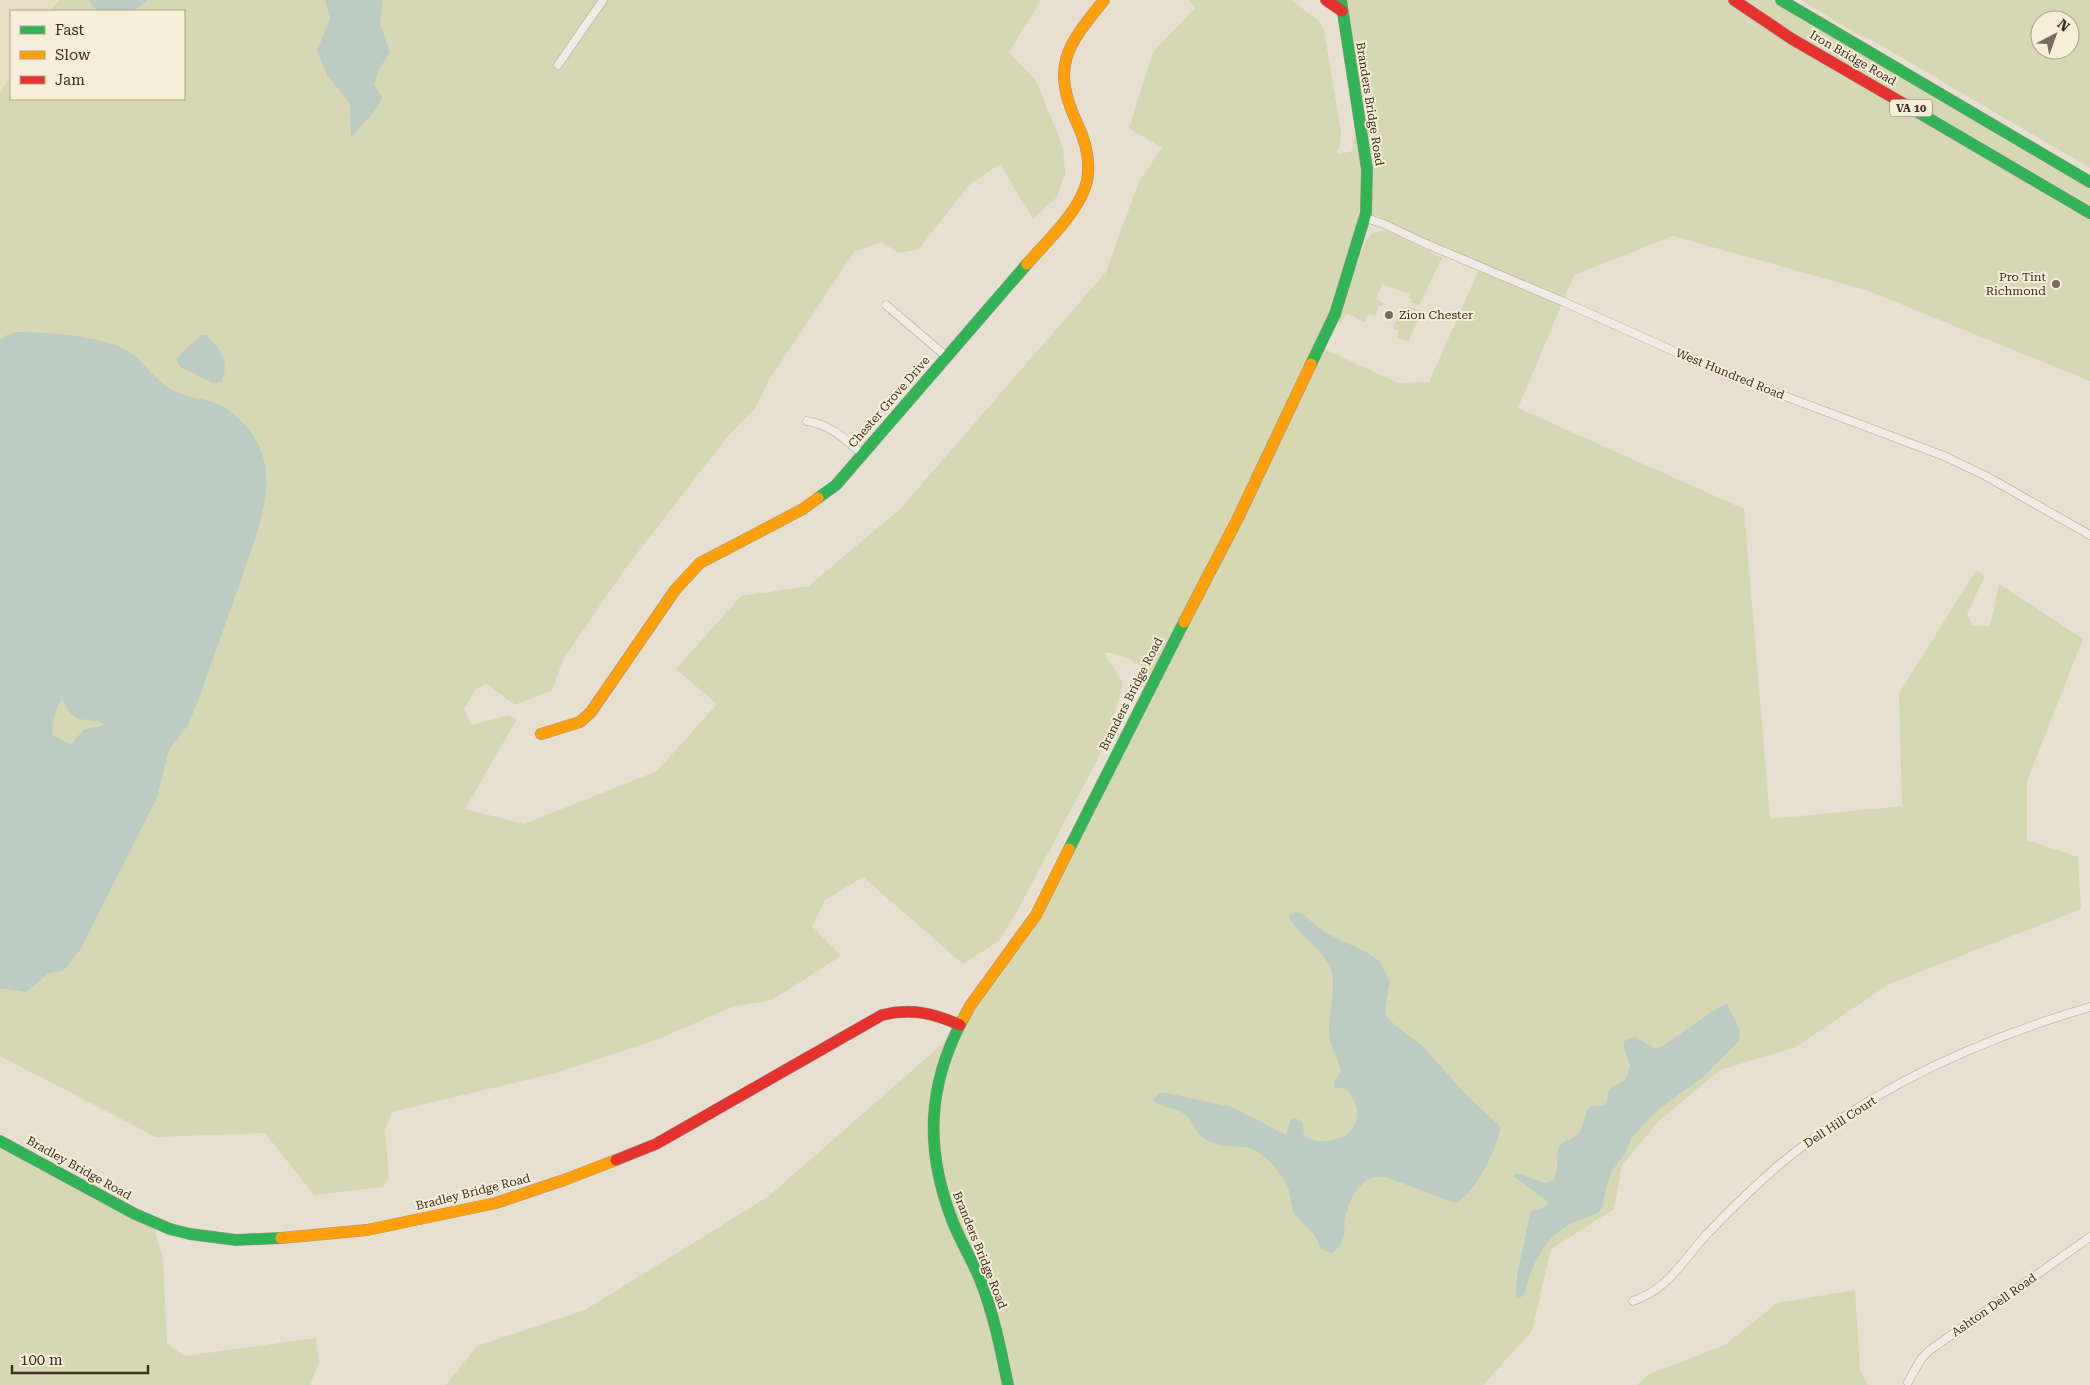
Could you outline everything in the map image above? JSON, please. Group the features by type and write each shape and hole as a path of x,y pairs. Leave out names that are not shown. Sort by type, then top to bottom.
{"street":[{"path":"558,66 603,0"},
{"name":"Chester Grove Drive","path":"541,734 580,722 591,712 675,590 700,563 818,500 836,485 1077,206 1083,195 1090,159 1082,129 1068,103 1064,89 1066,57 1072,43 1104,0"},
{"path":"1326,0 1341,5"},
{"name":"Iron Bridge Road","path":"1734,0 1792,39 2090,213"},
{"name":"Iron Bridge Road","path":"1782,0 2090,182"},
{"name":"Branders Bridge Road","path":"1008,1385 989,1307 980,1282 952,1221 942,1194 934,1162 933,1123 938,1082 950,1043 970,1006 1036,915 1139,708 1238,518 1335,314 1366,218 1366,169 1341,5"},
{"name":"West Hundred Road","path":"1366,218 1384,224 1718,370 1944,456 1986,476 2090,535"},
{"path":"886,305 946,357"},
{"path":"807,421 821,423 832,429 862,454"},
{"name":"Dell Hill Court","path":"1633,1301 1647,1296 1665,1283 1714,1228 1761,1181 1791,1155 1862,1107 1905,1080 1944,1062 2031,1027 2090,1008"},
{"name":"Bradley Bridge Road","path":"0,1141 135,1214 170,1229 190,1234 236,1240 336,1234 388,1226 496,1203 564,1180 647,1147 685,1129 742,1094 882,1015 900,1010 918,1010 940,1016 960,1025"},
{"name":"Ashton Dell Road","path":"1908,1382 1921,1359 1930,1350 2090,1237"}],"shaded area":[{"path":"0,0 60,0 50,10 10,10 10,77 0,92"},
{"path":"89,0 148,0 133,10 97,10"},
{"path":"325,0 383,0 380,24 390,52 378,71 374,85 382,96 379,106 351,138 350,103 328,77 317,51 330,19"},
{"path":"17,332 61,334 96,340 125,349 135,356 168,388 186,396 216,403 240,420 253,435 261,451 265,467 266,484 261,519 250,554 200,696 188,725 169,750 157,798 80,950 63,971 49,973 26,992 0,988 0,340 7,335","holes":["62,699 74,717 105,725 83,730 71,745 53,735 54,716"]},
{"path":"201,335 206,335 220,351 225,367 221,382 212,383 181,367 177,362 177,358"},
{"path":"1296,912 1302,914 1326,933 1368,953 1379,961 1390,980 1385,1010 1386,1016 1423,1046 1466,1095 1500,1126 1491,1157 1477,1181 1462,1199 1455,1203 1386,1177 1370,1179 1364,1183 1353,1196 1350,1203 1345,1219 1342,1241 1337,1249 1331,1253 1321,1249 1314,1234 1295,1214 1287,1185 1271,1163 1261,1154 1252,1149 1223,1146 1208,1141 1199,1134 1186,1115 1159,1105 1152,1100 1160,1093 1167,1093 1232,1107 1286,1135 1290,1121 1294,1118 1303,1124 1304,1136 1314,1140 1335,1140 1352,1130 1356,1122 1357,1112 1354,1101 1346,1090 1334,1088 1335,1080 1341,1072 1329,1037 1333,991 1330,967 1316,947 1293,924 1289,917 1290,914"},
{"path":"1727,1003 1739,1028 1740,1040 1703,1077 1658,1110 1632,1137 1625,1154 1612,1171 1602,1209 1598,1213 1560,1230 1553,1237 1534,1265 1525,1295 1517,1299 1516,1281 1529,1214 1533,1210 1545,1207 1548,1203 1513,1176 1517,1173 1546,1183 1554,1179 1559,1145 1575,1137 1580,1132 1589,1107 1603,1105 1607,1101 1608,1092 1611,1088 1625,1080 1630,1066 1624,1048 1625,1040 1635,1037 1655,1048 1661,1047"}],"green space":[{"path":"60,0 1041,0 1009,52 1036,81 1063,147 1065,174 1056,198 1033,219 1000,164 969,185 919,249 898,253 882,242 854,252 769,380 755,408 728,436 625,569 564,658 552,690 515,705 486,683 475,690 464,709 472,725 509,715 517,719 465,809 524,824 657,771 717,704 676,669 741,596 809,586 901,508 1106,272 1139,181 1162,148 1129,128 1153,52 1195,8 1189,0 1291,0 1319,21 1324,30 1341,132 1340,147 1335,152 1340,154 1352,151 1355,132 1362,161 1363,200 1359,224 1330,312 1285,411 1151,675 1124,656 1104,653 1123,683 1105,745 1018,910 999,941 963,964 863,877 825,900 812,926 841,956 772,1000 732,1007 656,1040 555,1073 392,1112 385,1130 389,1178 383,1187 314,1195 265,1133 156,1137 0,1056 0,92 10,77 10,100 185,100 185,10 50,10"},
{"path":"1341,0 1732,0 1806,49 2090,216 2090,381 1866,290 1673,236 1574,275 1518,408 1744,509 1770,819 1902,806 1899,693 1976,570 1985,576 1967,614 1973,626 1990,626 1999,584 2083,639 2027,781 2027,840 2078,857 2081,909 1889,984 1796,1047 1720,1070 1660,1120 1622,1165 1614,1209 1551,1249 1532,1331 1483,1385 1010,1385 992,1309 945,1199 980,1282 993,1319 1007,1385 446,1385 477,1346 585,1310 769,1196 955,1033 970,1006 1036,915 1320,347 1398,383 1429,382 1480,267 1424,243 1384,223 1366,218 1367,168","holes":["1727,1003 1739,1028 1740,1040 1703,1077 1658,1110 1632,1137 1625,1153 1612,1171 1602,1209 1598,1213 1560,1230 1553,1237 1534,1265 1525,1295 1517,1299 1515,1292 1517,1270 1529,1214 1533,1210 1545,1207 1548,1203 1514,1175 1517,1173 1546,1183 1554,1179 1559,1145 1575,1137 1580,1132 1589,1107 1603,1105 1607,1101 1608,1092 1611,1088 1625,1080 1630,1066 1624,1044 1629,1038 1635,1037 1655,1048 1661,1047","942,1066 935,1107 934,1149 936,1163 934,1151 932,1124 934,1096"]},
{"path":"1746,0 1776,0 2090,186 2090,205 1835,57 1785,27"},
{"path":"1801,0 2090,0 2090,168 1870,39 1857,34"},
{"path":"1385,230 1443,258 1419,306 1411,302 1412,299 1408,298 1410,294 1382,284 1376,299 1384,303 1382,306 1379,306 1375,316 1369,314 1364,322 1346,313 1341,323 1338,322 1336,320 1366,240 1373,233"},
{"path":"1409,306 1422,311 1408,342 1397,337 1399,331 1393,328 1400,313 1403,313 1405,307 1408,309"},
{"path":"0,1145 154,1227 163,1260 167,1344 185,1356 316,1338 319,1363 310,1385 0,1385"},
{"path":"1855,1290 1860,1369 1868,1385 1637,1385 1649,1374 1725,1345 1777,1303"}],"traffic: fast":[{"path":"1311,364 1335,314 1366,213 1367,169 1341,0"},
{"path":"1781,0 2090,182"},
{"path":"1904,104 2090,213"},
{"path":"818,498 836,485 1027,264"},
{"path":"1069,849 1184,622"},
{"path":"963,1019 942,1069 937,1093 934,1118 937,1168 943,1194 955,1228 978,1274 990,1307 1008,1385"},
{"path":"0,1141 135,1214 170,1229 190,1234 236,1240 281,1238"}],"traffic: slow":[{"path":"1027,264 1070,214 1087,181 1087,152 1069,103 1064,70 1073,43 1104,0"},
{"path":"1184,622 1238,518 1311,364"},
{"path":"541,734 580,722 591,712 675,590 700,563 803,509 818,498"},
{"path":"963,1019 970,1006 1036,915 1069,849"},
{"path":"281,1238 367,1230 496,1203 616,1160"}],"traffic: jam":[{"path":"1326,0 1342,11"},
{"path":"1734,0 1792,39 1904,104"},
{"path":"616,1160 656,1144 882,1015 903,1012 922,1013 940,1017 960,1025"}],"place":[{"name":"Pro Tint Richmond","path":"2056,284"},
{"name":"Zion Chester","path":"1389,315"}]}
